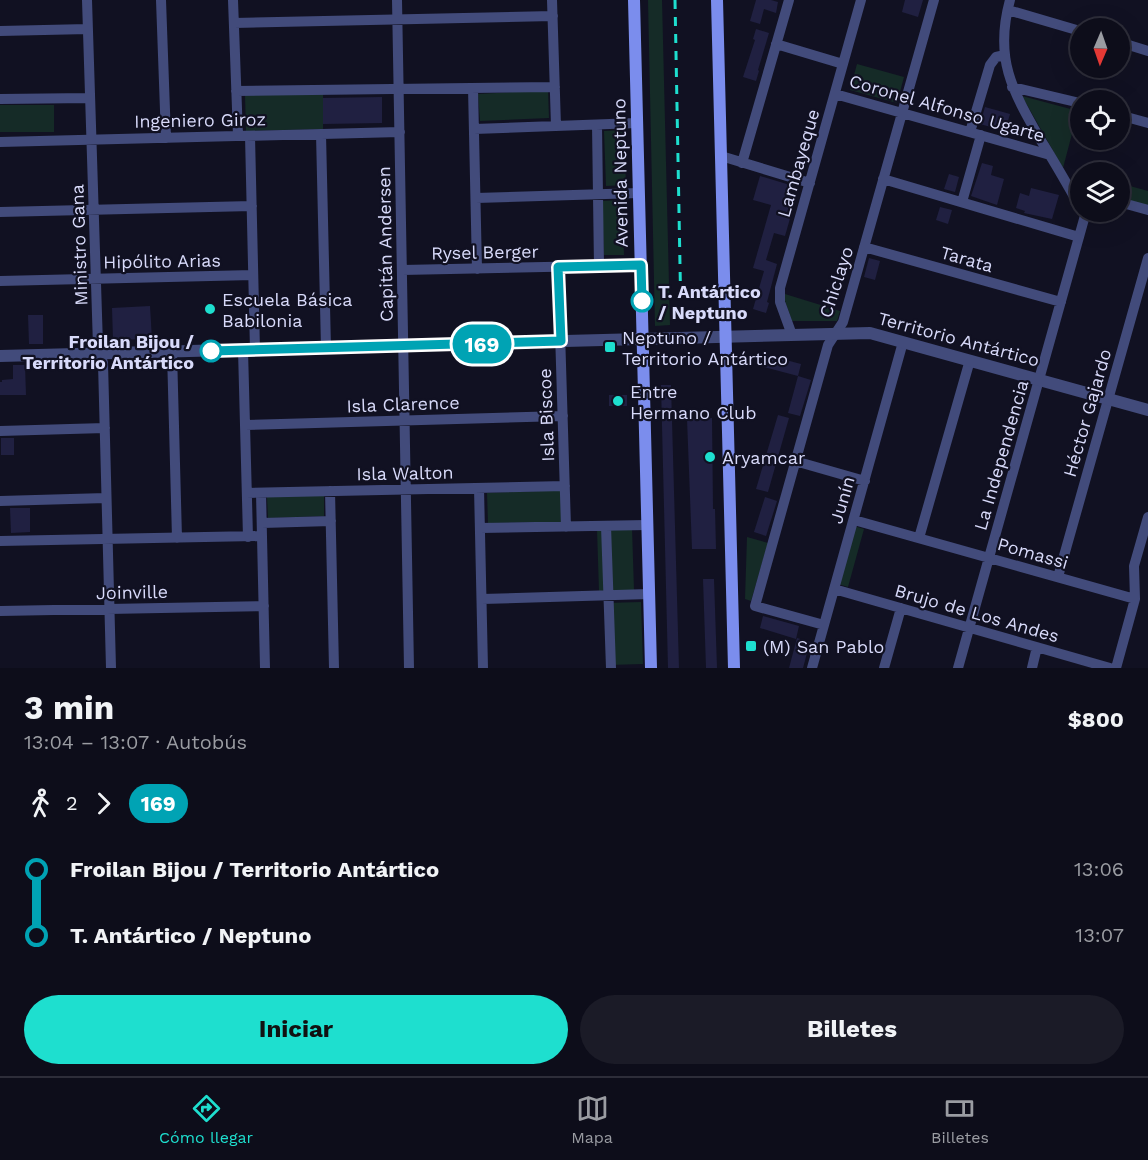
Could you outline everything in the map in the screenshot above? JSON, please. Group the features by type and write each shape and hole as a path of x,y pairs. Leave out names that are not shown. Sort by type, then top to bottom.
{"main road":[{"name":"Avenida Neptuno","path":"634,0 651,668"},
{"path":"717,0 734,668"}],"street":[{"name":"Ministro Gana","path":"87,0 98,346 103,363 111,668"},
{"path":"160,0 166,138"},
{"path":"233,0 238,136"},
{"name":"Capitán Andersen","path":"398,0 409,668"},
{"path":"552,0 556,126"},
{"path":"742,163 789,0"},
{"name":"Lambayeque","path":"792,335 780,302 780,291 861,0"},
{"name":"Chiclayo","path":"824,625 755,606 828,345 843,322 934,0"},
{"path":"1009,5 1070,27"},
{"name":"La Independencia","path":"1009,5 1004,30 1005,55 1012,87 1024,113 1070,183"},
{"path":"234,23 553,16"},
{"path":"0,31 88,29"},
{"path":"776,44 843,64"},
{"path":"1130,45 1148,51"},
{"path":"962,202 990,65 996,57 1005,55"},
{"name":"Ingeniero Giroz","path":"236,91 555,87"},
{"path":"1012,87 1070,102"},
{"path":"473,88 477,269"},
{"name":"Coronel Alfonso Ugarte","path":"835,94 1050,155"},
{"path":"0,99 90,98"},
{"path":"1130,118 1148,123"},
{"path":"474,129 637,123"},
{"path":"597,125 599,266"},
{"name":"Ingeniero Giroz","path":"0,142 400,132"},
{"path":"321,134 326,348"},
{"path":"248,537 245,425 254,275 250,136"},
{"path":"721,156 810,183"},
{"path":"884,179 1079,237"},
{"path":"476,198 639,193"},
{"path":"1130,205 1148,210"},
{"path":"0,212 252,207"},
{"name":"La Independencia","path":"958,668 1082,222"},
{"name":"Tarata","path":"864,247 1061,302"},
{"name":"Héctor Gajardo","path":"1058,578 1148,258"},
{"name":"Rysel Berger","path":"402,270 641,265"},
{"name":"Isla Biscoe","path":"558,267 566,527"},
{"name":"Hipólito Arias","path":"0,281 254,275"},
{"name":"Territorio Antártico","path":"0,356 870,333 1148,410"},
{"name":"Junín","path":"812,668 903,342"},
{"path":"172,352 177,538"},
{"path":"919,538 970,360"},
{"name":"Isla Clarence","path":"245,425 562,416"},
{"path":"0,430 105,428"},
{"path":"795,461 865,480"},
{"name":"Isla Walton","path":"247,493 565,486"},
{"path":"479,488 483,668"},
{"path":"330,491 334,668"},
{"path":"261,493 265,668"},
{"path":"0,501 106,498"},
{"path":"1116,668 1135,599 1134,566 1148,517"},
{"name":"Pomassi","path":"854,520 1135,599"},
{"path":"262,523 331,521"},
{"path":"480,528 647,525"},
{"path":"606,526 611,668"},
{"path":"0,541 262,536"},
{"name":"Brujo de Los Andes","path":"834,589 1110,668"},
{"path":"482,599 649,594"},
{"name":"Joinville","path":"0,611 264,606"},
{"path":"884,668 901,608"},
{"path":"1032,668 1037,647"}],"green space":[{"path":"648,0 662,0 670,325 655,326"},
{"path":"857,64 904,77 897,103 850,90"},
{"path":"548,90 549,118 480,121 478,94"},
{"path":"323,94 323,129 246,131 245,95"},
{"path":"1022,96 1070,109 1070,141 1063,168"},
{"path":"0,105 54,105 54,132 0,132"},
{"path":"624,130 626,185 606,186 604,131"},
{"path":"1130,186 1148,191 1148,208 1130,202"},
{"path":"622,200 624,255 604,255 602,201"},
{"path":"785,294 840,311 837,321 792,321 784,298"},
{"path":"562,490 561,522 488,523 487,493"},
{"path":"324,495 324,516 268,518 267,497"},
{"path":"854,526 864,529 848,587 838,584"},
{"path":"632,528 634,590 599,591 597,529"},
{"path":"747,537 768,543 751,601 745,599"},
{"path":"641,602 643,664 608,665 606,603"}],"building":[{"path":"756,0 778,2 776,13 764,9 760,24 750,21"},
{"path":"905,0 923,0 918,17 902,12"},
{"path":"756,29 769,33 756,81 743,77 755,40 753,39"},
{"path":"382,97 382,123 323,124 323,98"},
{"path":"985,107 1010,114 1005,131 980,124"},
{"path":"982,163 993,166 991,175 1004,179 997,205 971,196"},
{"path":"949,174 959,177 955,192 944,189"},
{"path":"760,176 790,185 787,198 795,201 785,236 774,233 766,260 777,264 766,313 753,309 764,271 753,268 771,205 753,200"},
{"path":"1031,188 1059,195 1052,219 1024,213 1025,211 1016,208 1020,193 1029,196"},
{"path":"940,207 952,210 948,224 936,220"},
{"path":"869,258 880,261 875,280 864,277"},
{"path":"150,306 152,339 113,340 112,308"},
{"path":"28,315 43,315 43,344 29,344"},
{"path":"763,354 801,364 798,376 760,366"},
{"path":"13,365 25,365 26,395 0,395 0,382 13,379"},
{"path":"798,376 811,380 800,416 788,413"},
{"path":"661,385 671,385 679,668 668,668"},
{"name":"Entre Hermano Club","path":"609,395 627,395 627,406 609,406"},
{"path":"778,415 789,418 768,492 756,489"},
{"path":"712,418 716,549 692,549 687,419"},
{"path":"1,438 14,438 14,455 1,455"},
{"path":"765,497 777,501 766,536 754,532"},
{"path":"10,508 30,508 30,532 11,533"},
{"path":"703,579 714,579 717,668 706,668"},
{"path":"763,616 799,626 796,639 760,628"},
{"path":"797,638 810,642 803,668 789,668"}],"railway":[{"path":"675,0 681,318"}],"bus line":[{"name":"169","path":"211,351 561,341 558,267 641,265 642,301"}],"place":[{"name":"T. Antártico / Neptuno","path":"642,301"},
{"name":"Escuela Básica Babilonia","path":"210,309"},
{"name":"Neptuno / Territorio Antártico","path":"610,347"},
{"name":"Froilan Bijou / Territorio Antártico","path":"211,351"},
{"name":"Entre Hermano Club","path":"618,401"},
{"name":"Aryamcar","path":"710,457"},
{"name":"(M) San Pablo","path":"751,646"}]}
